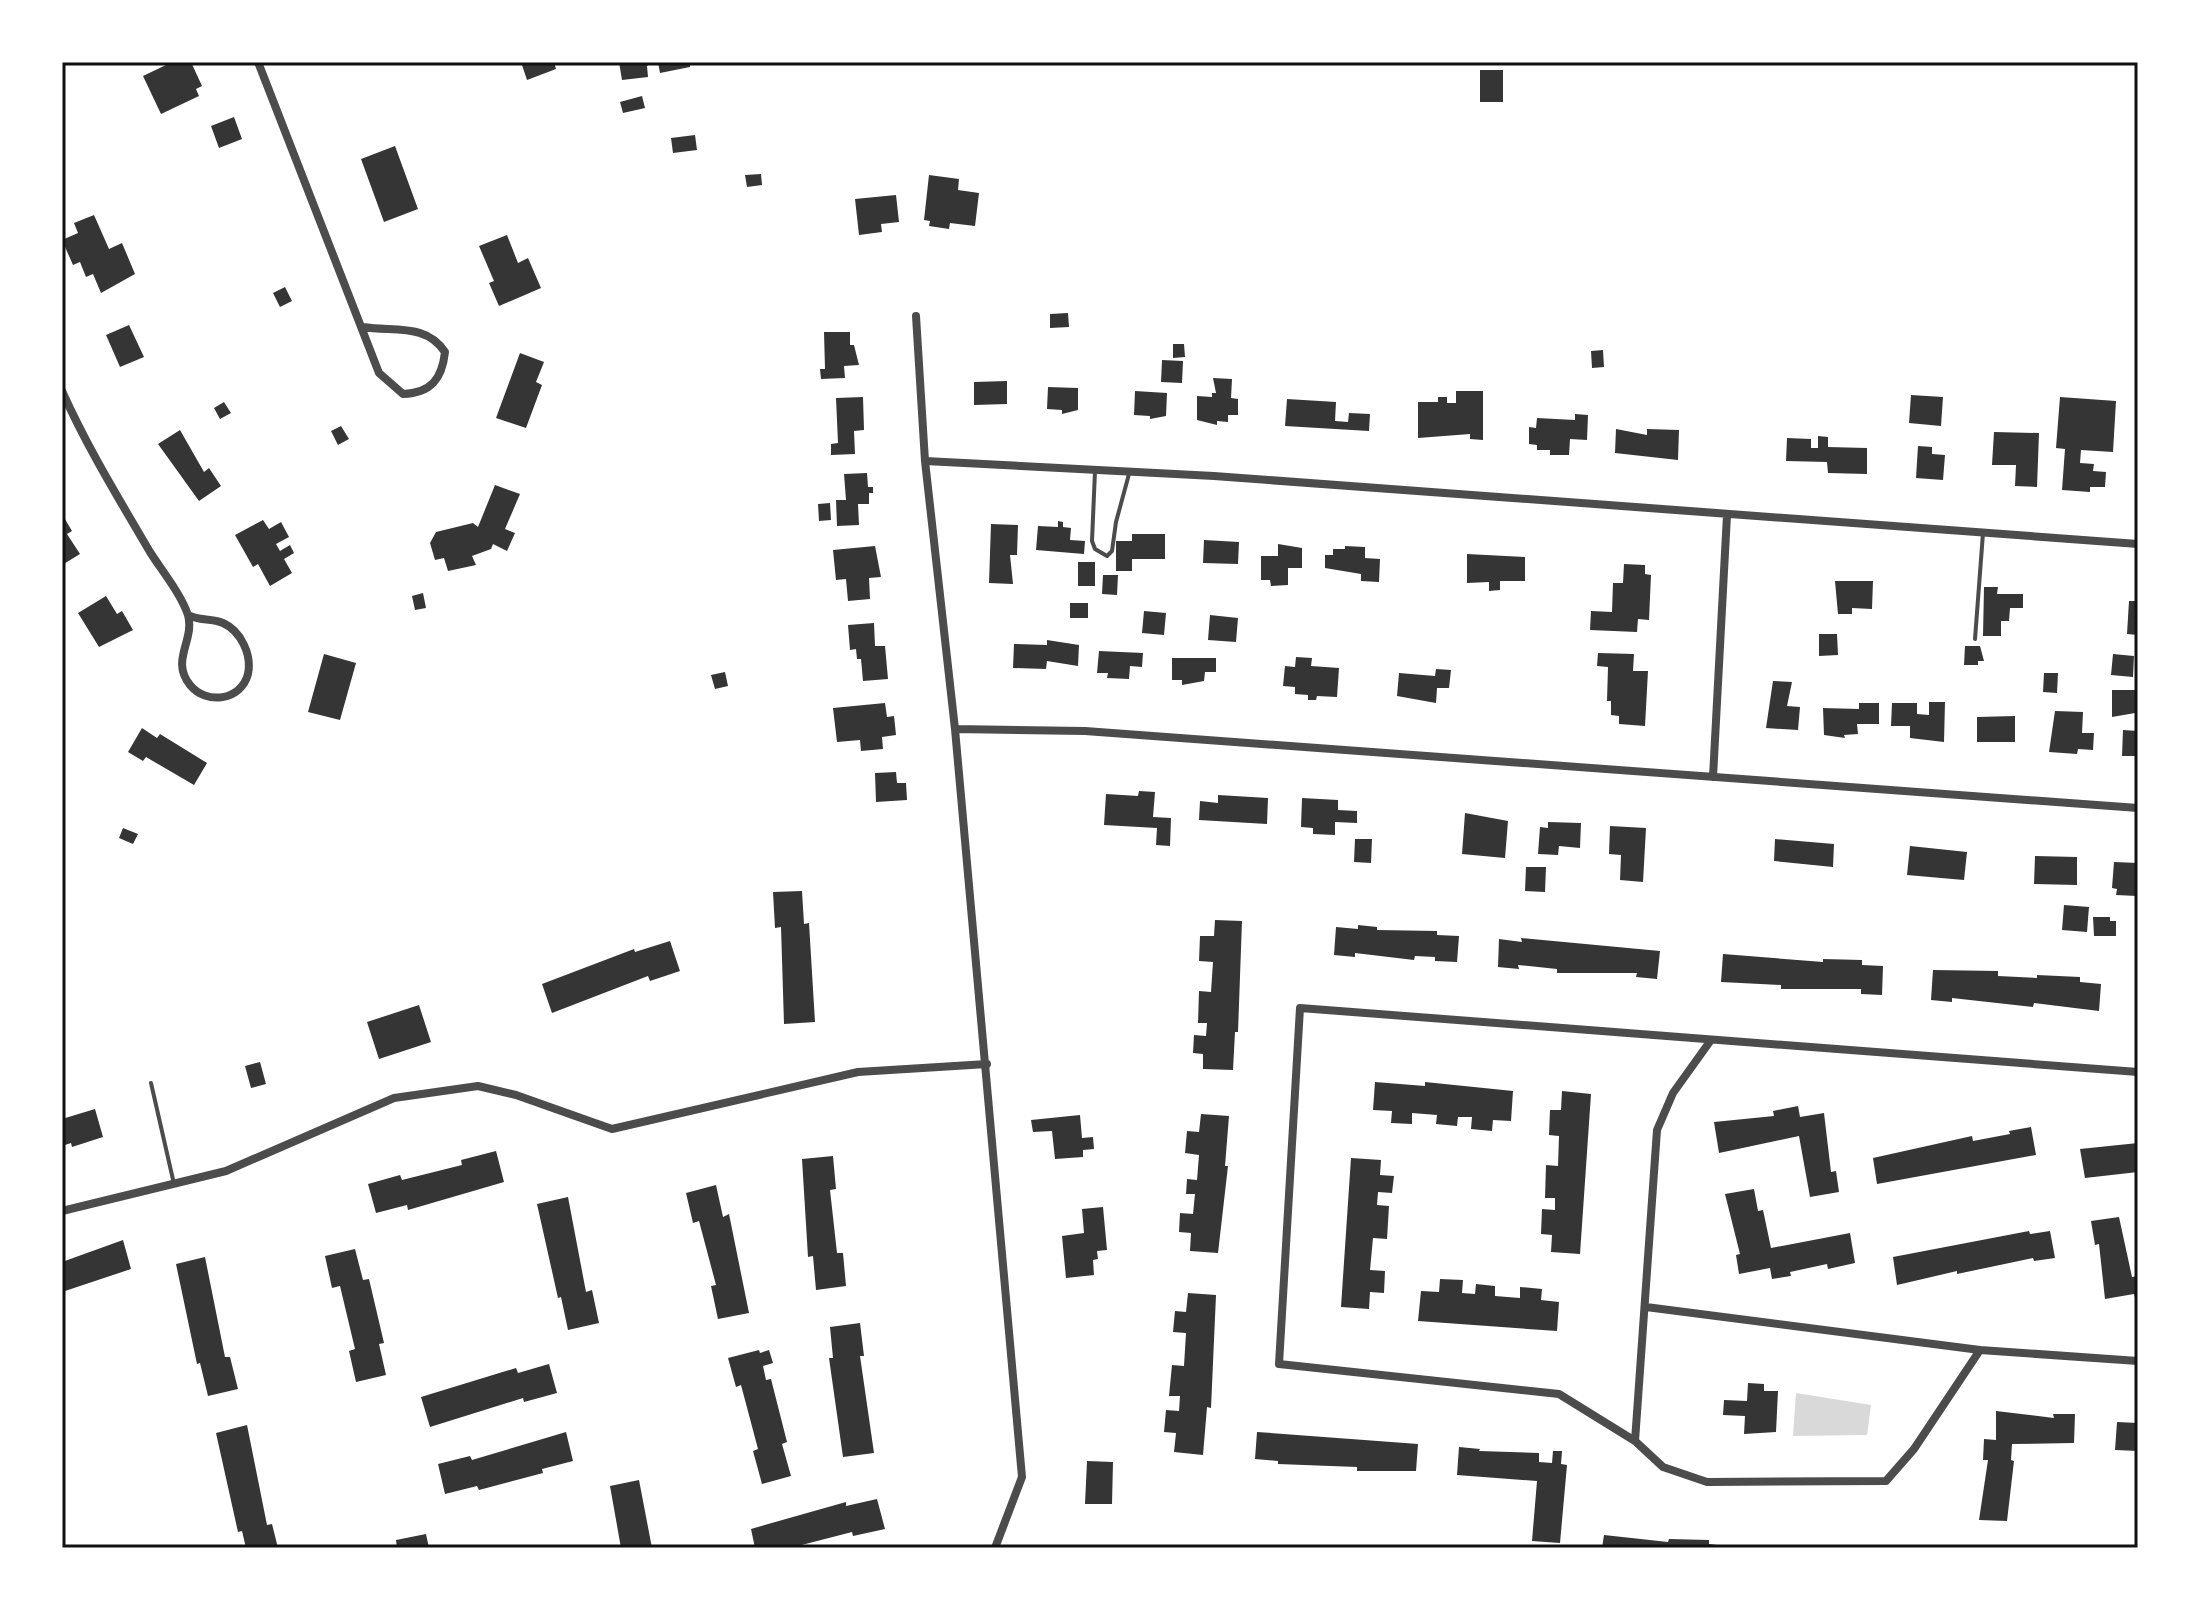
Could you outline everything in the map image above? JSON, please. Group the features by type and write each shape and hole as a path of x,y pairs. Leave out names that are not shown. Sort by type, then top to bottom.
{"street":[{"path":"258,62 363,327 371,359 389,385 403,394 421,393 437,381 445,352 436,339 418,331 363,327"},
{"path":"916,316 925,461 955,729 987,1064 1022,1477 995,1548"},
{"path":"62,391 88,446 188,615 181,657 185,678 202,696 214,698 230,695 244,683 248,672 244,644 223,623 188,615"},
{"path":"925,461 1130,471 2138,544"},
{"path":"1713,777 1727,515"},
{"path":"955,729 1085,731 2138,808"},
{"path":"1980,1350 1914,1449 1886,1481 1707,1482 1663,1467 1635,1441 1559,1394 1279,1364 1300,1008 2138,1072"},
{"path":"1635,1441 1657,1130 1684,1075 1711,1040"},
{"path":"62,1211 226,1171 394,1098 478,1086 612,1129 858,1072 987,1064"},
{"path":"1646,1307 1980,1350 2138,1361"}],"lane":[{"path":"1095,470 1092,541 1095,549 1107,556 1112,551 1116,522 1130,471"},
{"path":"1975,639 1983,533"},
{"path":"151,1083 174,1184"}],"shaded area":[{"path":"1796,1393 1871,1405 1867,1435 1793,1436"}],"building":[{"path":"165,62 191,62 202,86 196,89 199,96 161,114 143,76 166,65"},
{"path":"521,62 554,62 556,69 527,80"},
{"path":"619,62 652,62 647,66 648,77 622,80"},
{"path":"658,62 690,62 690,67 660,73"},
{"path":"1480,70 1503,70 1503,102 1480,102"},
{"path":"642,96 645,108 623,113 620,102"},
{"path":"234,117 242,139 219,148 211,126"},
{"path":"695,135 697,150 673,153 671,138"},
{"path":"395,146 418,209 384,222 361,159"},
{"path":"761,174 762,185 747,187 745,175"},
{"path":"929,175 959,179 958,190 979,193 975,226 950,223 949,229 929,226 930,221 924,220"},
{"path":"896,195 899,222 881,224 882,232 859,235 855,199"},
{"path":"94,215 109,249 122,243 135,274 101,293 93,274 86,277 80,262 73,265 62,240 78,233 74,223"},
{"path":"507,235 518,263 528,258 541,288 499,306 489,283 494,281 479,246"},
{"path":"285,287 292,301 280,307 273,293"},
{"path":"1068,313 1069,327 1050,328 1050,314"},
{"path":"129,325 144,357 120,367 106,335"},
{"path":"824,332 850,332 850,345 854,345 859,365 844,366 845,378 821,379 820,369 825,369"},
{"path":"1173,344 1184,344 1185,357 1173,358"},
{"path":"1603,350 1604,367 1592,368 1591,351"},
{"path":"520,353 544,362 536,382 542,385 526,428 496,418"},
{"path":"1162,360 1183,361 1182,383 1161,382"},
{"path":"1213,378 1232,379 1231,398 1238,399 1238,415 1228,415 1228,422 1217,421 1217,425 1197,420 1197,396 1212,397 1212,393 1216,393"},
{"path":"1007,381 1007,404 974,405 974,382"},
{"path":"1048,387 1078,388 1078,410 1062,414 1062,410 1047,409"},
{"path":"1135,391 1167,393 1166,416 1150,419 1150,416 1134,415"},
{"path":"1456,391 1483,391 1483,440 1470,439 1470,434 1418,438 1418,402 1438,402 1438,397 1447,397 1447,403 1456,403"},
{"path":"1911,395 1943,397 1941,426 1909,423"},
{"path":"863,397 864,430 854,431 855,454 831,455 831,444 838,443 836,398"},
{"path":"2060,397 2116,401 2113,452 2081,450 2080,463 2094,464 2093,471 2106,472 2105,487 2090,487 2090,492 2062,490 2065,449 2056,448"},
{"path":"1287,399 1336,402 1335,421 1348,422 1349,413 1370,414 1369,431 1285,426"},
{"path":"224,402 231,413 220,419 214,408"},
{"path":"1575,414 1588,415 1587,440 1570,439 1569,455 1550,455 1550,450 1537,450 1537,445 1529,444 1529,427 1536,428 1537,418 1575,420"},
{"path":"341,426 349,439 338,445 331,431"},
{"path":"1616,429 1647,435 1647,429 1679,430 1678,460 1615,453"},
{"path":"180,430 204,472 209,468 221,486 199,501 158,444"},
{"path":"1994,432 2039,433 2037,487 2015,486 2016,465 1992,465"},
{"path":"1818,436 1828,437 1828,447 1867,448 1867,474 1828,473 1827,462 1786,461 1787,438 1811,439 1811,448 1818,448"},
{"path":"1918,446 1932,447 1932,454 1945,455 1943,480 1916,478"},
{"path":"867,473 868,487 873,487 873,493 869,493 869,504 858,504 859,525 837,526 836,500 846,500 844,474"},
{"path":"495,485 520,494 505,529 515,533 507,551 493,544 491,549 472,556 476,565 448,571 444,558 435,560 430,543 436,532 473,523 478,527"},
{"path":"830,503 831,520 819,521 818,504"},
{"path":"62,514 72,531 67,534 80,554 62,565"},
{"path":"263,520 269,529 281,522 289,537 276,544 280,551 290,545 294,553 284,559 292,573 270,586 258,564 253,567 235,535"},
{"path":"1058,521 1063,522 1063,527 1071,528 1070,540 1085,541 1084,554 1036,550 1038,526 1058,527"},
{"path":"991,524 1018,525 1017,555 1010,555 1013,584 989,583"},
{"path":"1132,534 1165,534 1165,559 1132,559 1132,571 1116,571 1116,541 1132,541"},
{"path":"1204,540 1239,542 1238,564 1203,563"},
{"path":"1278,544 1302,548 1302,568 1288,568 1288,585 1271,586 1270,580 1261,580 1261,556 1278,556"},
{"path":"875,546 881,577 869,578 870,599 848,601 846,579 836,580 833,550"},
{"path":"1345,546 1365,547 1365,558 1380,559 1379,582 1361,581 1361,574 1325,568 1325,555 1333,555 1333,549 1345,549"},
{"path":"1467,554 1525,557 1525,581 1500,581 1500,590 1489,591 1489,582 1467,583"},
{"path":"1078,562 1095,562 1095,586 1078,586"},
{"path":"1624,564 1645,565 1645,574 1651,575 1649,620 1638,619 1637,632 1590,630 1591,611 1612,612 1613,583 1623,583"},
{"path":"1103,575 1118,575 1117,595 1102,594"},
{"path":"1835,581 1873,581 1872,609 1852,608 1852,614 1838,614"},
{"path":"1984,587 1998,587 1997,594 2023,594 2023,608 2010,608 2009,621 2001,621 2001,636 1983,636"},
{"path":"423,593 426,608 415,610 412,596"},
{"path":"106,596 117,614 122,611 133,630 99,647 78,613"},
{"path":"2129,601 2138,601 2138,635 2127,634"},
{"path":"1070,603 1088,603 1088,618 1070,618"},
{"path":"1144,611 1166,613 1164,635 1142,633"},
{"path":"1210,615 1238,618 1236,642 1208,640"},
{"path":"874,623 875,646 885,646 888,679 863,681 861,659 857,659 856,649 850,650 848,625"},
{"path":"1819,634 1837,634 1838,655 1819,656"},
{"path":"1047,640 1079,645 1078,666 1047,661 1046,669 1013,668 1014,644 1047,645"},
{"path":"1965,646 1980,646 1984,661 1978,661 1978,665 1964,665"},
{"path":"1099,651 1143,653 1142,667 1130,666 1129,679 1107,678 1108,673 1097,673"},
{"path":"1598,653 1634,654 1633,671 1648,671 1645,726 1619,724 1619,716 1611,715 1611,701 1607,701 1608,667 1597,666"},
{"path":"324,654 356,663 340,720 308,712"},
{"path":"2113,654 2134,656 2133,677 2111,675"},
{"path":"1296,657 1312,658 1311,666 1339,668 1337,697 1317,696 1316,700 1308,700 1308,695 1295,694 1295,687 1283,686 1285,666 1295,667"},
{"path":"1172,658 1216,658 1216,672 1205,672 1204,681 1182,685 1182,680 1172,680"},
{"path":"1436,669 1451,670 1449,688 1437,688 1436,703 1397,696 1399,673 1435,676"},
{"path":"725,672 728,686 715,689 711,675"},
{"path":"2044,673 2058,673 2057,693 2043,692"},
{"path":"1773,681 1792,682 1787,706 1800,707 1798,730 1766,728"},
{"path":"2112,690 2135,690 2135,713 2112,717"},
{"path":"1929,702 1945,702 1944,742 1910,738 1910,726 1891,726 1892,703 1917,703 1917,714 1929,715"},
{"path":"885,703 887,717 894,716 896,735 882,737 883,749 861,751 860,740 837,742 833,708"},
{"path":"1859,703 1879,703 1879,724 1857,724 1858,734 1844,735 1845,738 1824,735 1823,708 1859,709"},
{"path":"2055,711 2083,712 2082,733 2094,733 2093,750 2078,749 2077,754 2049,752"},
{"path":"2015,716 2015,742 1977,742 1977,717"},
{"path":"142,728 157,738 160,734 207,763 194,785 146,757 143,761 128,752"},
{"path":"2123,730 2138,731 2138,756 2122,756"},
{"path":"896,772 897,783 906,783 907,800 876,802 875,773"},
{"path":"1139,791 1155,792 1153,817 1171,818 1170,846 1156,845 1157,828 1104,825 1106,794 1138,796"},
{"path":"1218,795 1268,798 1267,824 1199,820 1200,801 1218,803"},
{"path":"1302,798 1338,800 1338,810 1357,811 1357,823 1335,822 1335,835 1313,834 1313,828 1301,827"},
{"path":"1465,813 1508,821 1505,858 1462,854"},
{"path":"1548,822 1581,823 1580,848 1559,846 1558,855 1538,854 1540,827 1548,828"},
{"path":"1610,826 1646,828 1643,882 1620,880 1621,855 1609,854"},
{"path":"123,828 138,834 133,844 119,838"},
{"path":"1355,839 1372,839 1371,863 1354,862"},
{"path":"1775,839 1834,844 1833,867 1774,861"},
{"path":"1910,846 1967,852 1964,880 1907,875"},
{"path":"2035,856 2077,857 2077,885 2034,884"},
{"path":"2114,862 2138,863 2137,896 2116,895 2117,889 2112,888"},
{"path":"1526,867 1546,867 1545,892 1525,891"},
{"path":"802,891 804,924 809,923 815,1022 784,1024 781,927 775,928 773,892"},
{"path":"2064,905 2089,907 2087,932 2062,930"},
{"path":"2093,917 2110,917 2110,921 2116,921 2116,936 2094,936"},
{"path":"1215,920 1242,921 1238,1032 1235,1032 1233,1070 1203,1069 1203,1054 1193,1053 1194,1035 1206,1036 1207,1023 1198,1023 1199,991 1211,992 1213,962 1199,961 1200,936 1214,936"},
{"path":"1358,925 1377,927 1377,930 1437,931 1437,935 1459,936 1457,962 1435,961 1435,957 1415,956 1414,960 1355,953 1355,957 1334,955 1336,927 1358,929"},
{"path":"1521,938 1660,951 1657,979 1636,977 1637,973 1557,973 1557,969 1518,965 1519,969 1498,967 1499,939 1522,942"},
{"path":"670,941 680,971 650,981 648,976 552,1013 542,984 634,949 635,952"},
{"path":"1723,954 1823,962 1823,959 1862,960 1862,965 1883,966 1882,995 1861,994 1861,989 1781,989 1781,985 1721,982"},
{"path":"1933,970 1998,971 1998,976 2037,978 2037,975 2080,977 2080,982 2101,984 2099,1011 2034,1003 2033,1007 1952,998 1952,1002 1931,1000"},
{"path":"419,1005 431,1042 379,1059 367,1022"},
{"path":"260,1062 266,1084 251,1088 245,1066"},
{"path":"1375,1082 1425,1086 1425,1082 1513,1091 1511,1121 1493,1120 1492,1131 1471,1129 1472,1117 1458,1117 1457,1126 1436,1124 1437,1115 1412,1113 1412,1124 1391,1123 1392,1111 1373,1110"},
{"path":"1562,1091 1591,1094 1580,1254 1551,1252 1552,1235 1541,1234 1542,1209 1555,1210 1555,1198 1545,1198 1546,1165 1558,1166 1559,1136 1549,1135 1550,1110 1561,1110"},
{"path":"1798,1106 1800,1117 1824,1113 1831,1172 1836,1171 1839,1192 1810,1197 1799,1136 1719,1153 1714,1122 1774,1116 1773,1111"},
{"path":"95,1109 103,1137 72,1147 71,1143 62,1146 62,1119"},
{"path":"1201,1114 1229,1116 1225,1166 1228,1166 1218,1253 1190,1251 1191,1233 1179,1232 1180,1213 1193,1214 1195,1194 1186,1194 1187,1179 1197,1180 1199,1155 1185,1153 1187,1131 1199,1132"},
{"path":"1080,1115 1082,1138 1093,1137 1094,1149 1083,1150 1083,1157 1055,1159 1052,1131 1033,1132 1031,1120"},
{"path":"2031,1127 2036,1155 1877,1184 1873,1158 1972,1136 1973,1141 2010,1134 2009,1131"},
{"path":"2138,1143 2138,1172 2085,1178 2080,1149"},
{"path":"496,1151 504,1182 408,1210 407,1205 376,1213 368,1184 400,1175 402,1180 462,1165 461,1160"},
{"path":"833,1156 836,1189 830,1190 837,1253 843,1253 846,1286 816,1290 813,1256 808,1257 802,1159"},
{"path":"1351,1158 1381,1160 1380,1175 1394,1176 1392,1193 1378,1192 1377,1205 1389,1206 1387,1239 1373,1238 1370,1270 1385,1271 1384,1293 1370,1292 1369,1309 1341,1307"},
{"path":"716,1185 723,1217 729,1214 749,1313 718,1319 711,1286 716,1285 699,1221 693,1223 686,1193"},
{"path":"1754,1189 1758,1211 1763,1210 1771,1248 1850,1233 1855,1263 1828,1269 1827,1264 1772,1279 1770,1268 1739,1274 1736,1255 1740,1254 1725,1194"},
{"path":"568,1197 586,1292 592,1290 599,1323 568,1330 537,1204"},
{"path":"1103,1207 1107,1250 1097,1251 1098,1259 1093,1260 1094,1275 1066,1278 1062,1236 1084,1233 1082,1209"},
{"path":"2119,1217 2132,1277 2138,1276 2138,1307 2134,1294 2105,1299 2099,1244 2095,1245 2091,1221"},
{"path":"2029,1231 2030,1234 2050,1231 2055,1258 2034,1261 2033,1258 1897,1285 1893,1257"},
{"path":"123,1240 131,1269 62,1292 62,1262"},
{"path":"355,1249 363,1280 369,1279 384,1343 379,1344 386,1375 356,1382 349,1351 355,1349 340,1286 332,1288 325,1256"},
{"path":"205,1257 225,1357 230,1357 238,1389 208,1396 200,1363 197,1364 176,1264"},
{"path":"1440,1279 1463,1280 1462,1293 1475,1294 1476,1284 1495,1286 1495,1296 1520,1298 1520,1287 1542,1289 1541,1300 1559,1302 1557,1331 1418,1321 1421,1291 1439,1292"},
{"path":"1188,1293 1216,1295 1211,1408 1207,1407 1203,1455 1174,1452 1176,1433 1164,1432 1166,1410 1179,1411 1180,1396 1169,1396 1172,1365 1184,1366 1186,1333 1173,1332 1175,1311 1186,1312"},
{"path":"860,1323 864,1356 860,1356 874,1453 843,1457 829,1358 833,1358 830,1327"},
{"path":"759,1350 760,1353 769,1350 773,1363 763,1366 766,1380 771,1379 787,1442 782,1444 791,1476 762,1484 753,1451 758,1449 741,1385 736,1387 728,1358"},
{"path":"549,1364 557,1393 524,1402 523,1398 430,1427 421,1397 516,1368 518,1373"},
{"path":"1748,1383 1764,1384 1764,1391 1778,1391 1776,1432 1744,1434 1745,1416 1723,1415 1724,1400 1747,1401"},
{"path":"1996,1411 2054,1418 2053,1414 2075,1414 2074,1443 2012,1444 2011,1460 2014,1461 2007,1521 1979,1520 1988,1460 1983,1460 1984,1439 1996,1440"},
{"path":"2117,1422 2138,1423 2138,1451 2115,1450"},
{"path":"247,1425 267,1525 272,1524 278,1548 246,1548 242,1531 238,1532 216,1433"},
{"path":"566,1432 573,1461 542,1469 543,1473 479,1490 477,1486 445,1494 438,1464 470,1456 472,1460"},
{"path":"1257,1432 1418,1444 1416,1471 1357,1471 1357,1467 1278,1464 1278,1461 1255,1459"},
{"path":"1459,1447 1479,1451 1539,1453 1539,1462 1552,1463 1553,1451 1562,1451 1561,1464 1567,1465 1560,1543 1532,1541 1537,1481 1457,1475"},
{"path":"1087,1461 1113,1462 1112,1504 1085,1504"},
{"path":"639,1480 652,1548 621,1548 610,1486"},
{"path":"877,1499 885,1529 853,1536 852,1532 790,1548 755,1548 751,1529 846,1502 846,1506"},
{"path":"426,1534 429,1548 397,1548 396,1540"},
{"path":"1604,1535 1668,1542 1669,1539 1709,1540 1709,1544 1743,1548 1602,1548"}]}
